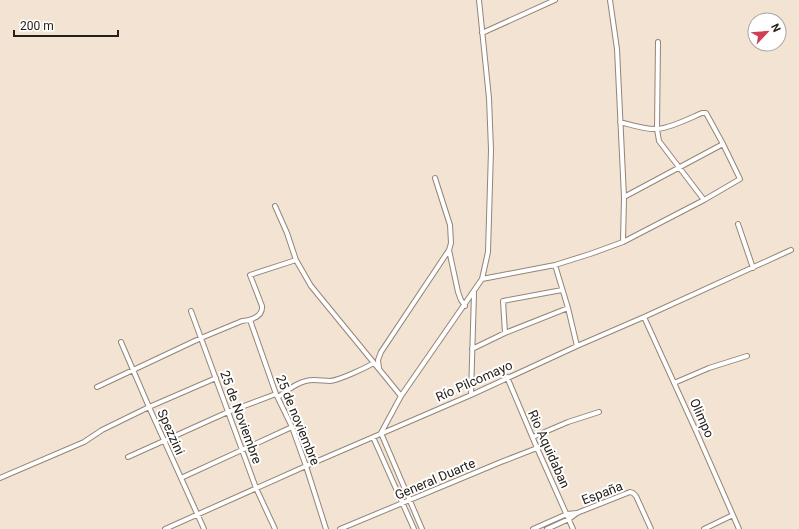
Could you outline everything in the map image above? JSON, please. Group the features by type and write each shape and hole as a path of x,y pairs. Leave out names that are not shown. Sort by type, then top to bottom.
{"street":[{"path":"422,529 381,433 401,396 482,280 488,252 491,150 489,98 479,0"},
{"path":"482,33 555,0"},
{"path":"610,0 617,49 624,197 623,242"},
{"path":"658,42 656,129 659,141 704,200"},
{"path":"482,280 555,264 590,254 623,242 704,200 740,179 706,113 702,113 669,126 656,129 641,128 620,122"},
{"path":"624,197 723,144"},
{"path":"379,368 378,360 381,352 449,250 451,243 450,225 435,178"},
{"path":"275,206 287,233 296,260 311,286 401,396"},
{"path":"738,224 753,268"},
{"path":"449,250 458,292 465,306"},
{"name":"Río Pilcomayo","path":"164,529 471,395 791,250"},
{"path":"97,387 201,338 258,316 263,309 250,275 296,260"},
{"path":"555,264 577,346"},
{"path":"505,333 503,301 562,290"},
{"path":"471,395 474,292"},
{"path":"472,349 505,333 568,308"},
{"name":"25 de Noviembre","path":"192,311 256,488 274,529"},
{"name":"Olimpo","path":"644,317 739,529"},
{"name":"25 de noviembre","path":"250,320 277,395 292,427 326,529"},
{"name":"Spezzini","path":"122,342 164,441 204,529"},
{"path":"674,383 709,368 747,356"},
{"path":"128,457 228,412 277,395 292,386 305,381 331,381 352,374 374,363"},
{"path":"0,478 84,442 102,430 149,406 216,378"},
{"name":"Rio Aquidaban","path":"507,378 573,529"},
{"path":"533,437 568,422 599,412"},
{"path":"181,478 292,427"},
{"path":"373,437 414,529"},
{"name":"General Duarte","path":"340,529 537,448"},
{"name":"España","path":"577,513 630,492 636,496 651,529"},
{"path":"533,529 567,514 577,513"},
{"path":"547,529 569,519 577,513"},
{"path":"704,529 733,515"}]}
